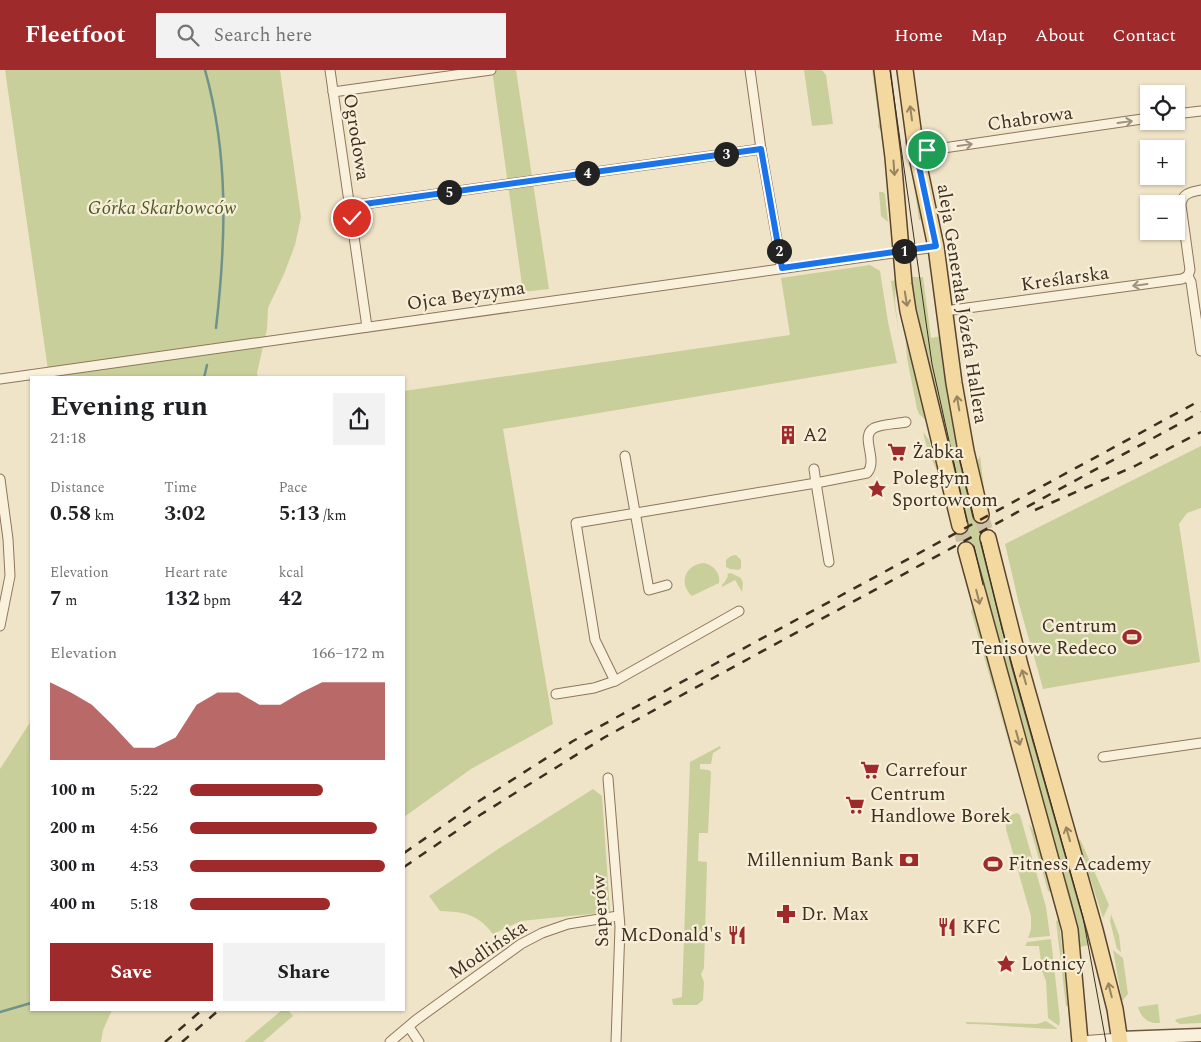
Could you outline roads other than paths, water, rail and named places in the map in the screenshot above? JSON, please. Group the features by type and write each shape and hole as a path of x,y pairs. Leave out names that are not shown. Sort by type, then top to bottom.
{"main road":[{"path":"882,70 891,138 904,284 914,338 960,526"},
{"name":"aleja Generała Józefa Hallera","path":"905,70 916,152 936,246 961,421 982,514"},
{"path":"988,538 1020,665 1095,930 1115,1009 1120,1040"},
{"path":"966,550 1070,930 1080,1042"}],"street":[{"name":"Ogrodowa","path":"330,70 367,327"},
{"path":"333,92 491,70"},
{"path":"750,70 761,149 782,268"},
{"path":"1185,113 1201,111"},
{"name":"Chabrowa","path":"916,152 1140,119"},
{"path":"350,206 761,149"},
{"path":"1201,190 1188,193 1182,201 1190,270 1188,276 1191,281 1201,351"},
{"name":"Ojca Beyzyma","path":"0,379 936,246"},
{"name":"Kreślarska","path":"945,311 1182,279 1188,276"},
{"path":"615,681 595,640 576,523 867,473 872,464 868,438 870,431 875,427 906,422"},
{"path":"625,456 650,590 667,585"},
{"path":"814,469 828,562"},
{"path":"0,480 8,539 10,576 0,626"},
{"path":"556,694 594,688 615,681 739,611"},
{"path":"1103,757 1201,743"},
{"name":"Saperów","path":"608,778 620,928 616,1042"},
{"name":"Modlińska","path":"390,1042 521,944 542,933 568,924 618,916"},
{"path":"409,1027 419,1042"},
{"path":"1080,1042 1201,1035"}],"waterway":[{"path":"205,70 213,102 222,166 222,263 216,328"},
{"path":"204,376 207,365"},
{"path":"0,1012 30,1003"}],"tunnel":[{"path":"981,515 988,538"},
{"path":"960,526 966,550"}],"tram line":[{"path":"890,70 932,364 967,522"},
{"path":"960,460 974,518"},
{"path":"981,542 1002,629 1083,917 1106,1042"},
{"path":"974,546 983,585"}],"railway":[{"path":"405,852 476,803 573,741 1201,400"},
{"path":"405,866 480,815 605,737 1201,412"},
{"path":"1035,510 1135,466 1201,432"},
{"path":"165,1042 201,1011"},
{"path":"182,1042 218,1011"}],"place":[{"name":"A2","path":"788,435"},
{"name":"Żabka","path":"897,452"},
{"name":"Poległym Sportowcom","path":"877,489"},
{"name":"Centrum Tenisowe Redeco","path":"1132,637"},
{"name":"Carrefour","path":"870,770"},
{"name":"Centrum Handlowe Borek","path":"855,805"},
{"name":"Millennium Bank","path":"909,860"},
{"name":"Fitness Academy","path":"993,864"},
{"name":"Dr. Max","path":"786,914"},
{"name":"KFC","path":"947,927"},
{"name":"McDonald's","path":"737,935"},
{"name":"Lotnicy","path":"1006,964"}],"park label":[{"name":"Górka Skarbowców","path":"162,208"}]}
